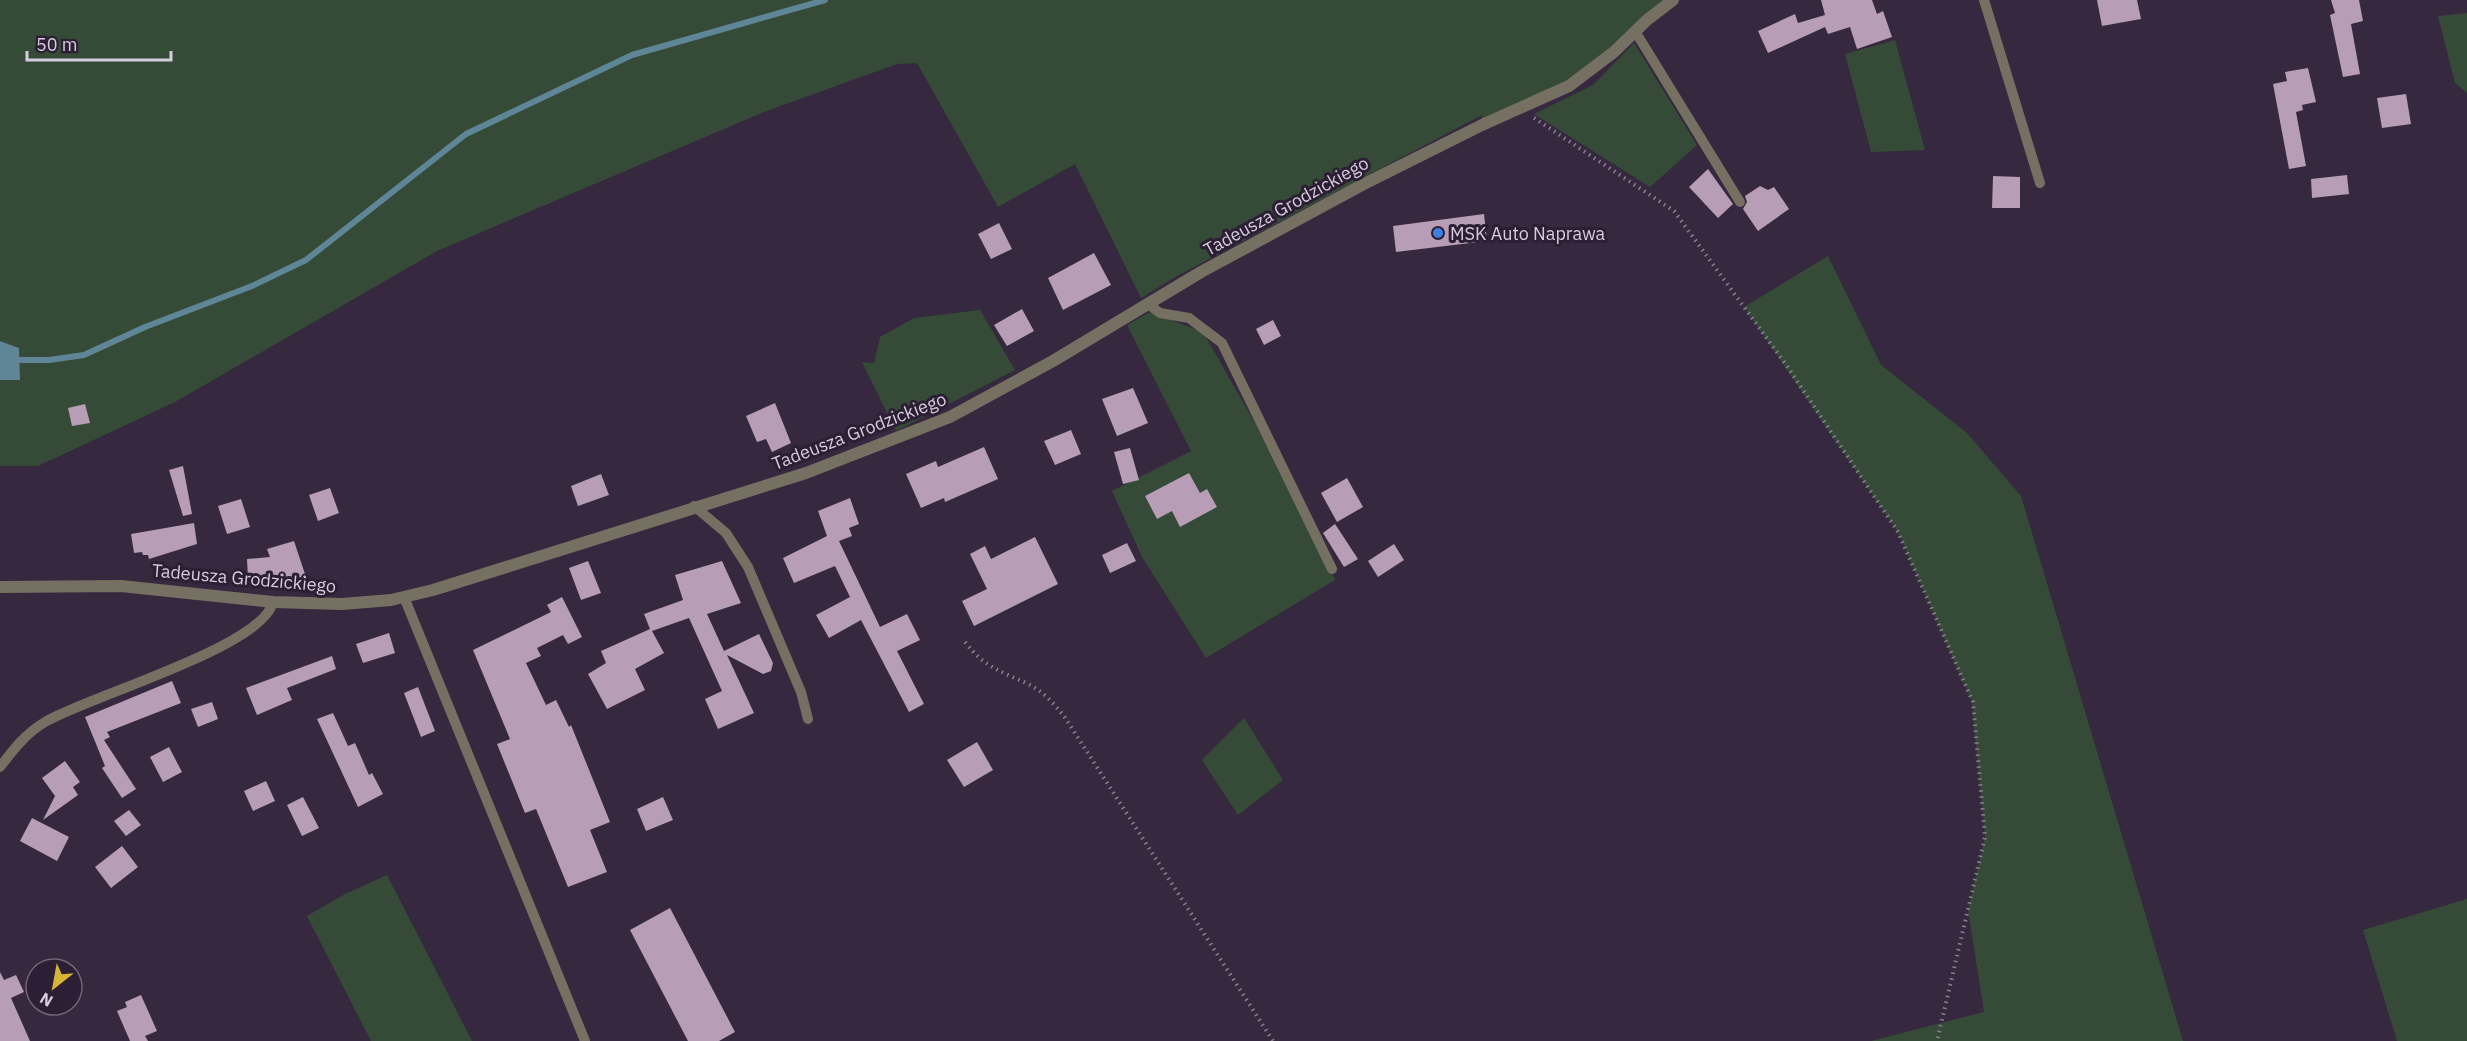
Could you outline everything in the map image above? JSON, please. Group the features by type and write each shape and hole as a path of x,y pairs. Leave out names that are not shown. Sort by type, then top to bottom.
{"street":[{"name":"Tadeusza Grodzickiego","path":"0,587 121,586 273,602 361,604 404,597 833,464 950,417 1400,164 1569,86 1614,52 1672,0"}],"lane":[{"path":"1984,0 2040,183"},
{"path":"1635,31 1740,202"},
{"path":"1148,304 1160,313 1189,318 1222,343 1332,569"},
{"path":"694,506 726,533 748,567 801,692 808,719"},
{"path":"404,597 585,1041"},
{"path":"0,767 23,738 42,723 68,709 195,660 258,624 271,612 273,602"}],"path":[{"path":"1519,108 1674,211 1787,366 1898,532 1972,702 1985,837 1936,1041"},
{"path":"965,642 977,658 1000,673 1030,685 1050,699 1064,716 1273,1041"}],"green space":[{"path":"0,0 1673,0 1569,86 1482,125 1482,115 1177,276 1141,298 1075,164 998,207 917,63 897,64 764,112 437,251 175,402 38,466 0,466 0,380 20,379 19,348 0,341"},
{"path":"2467,13 2467,93 2455,83 2438,16"},
{"path":"1895,40 1925,150 1871,152 1845,54"},
{"path":"1634,43 1697,145 1650,187 1534,114 1593,85"},
{"path":"1828,256 1881,365 1967,433 2021,496 2183,1041 1871,1041 1984,1012 1968,910 1985,837 1972,702 1898,532 1744,307"},
{"path":"980,310 1015,370 896,431 862,362 874,363 880,337 914,318"},
{"path":"1150,312 1203,332 1252,418 1335,580 1206,658 1142,557 1112,491 1191,451 1127,325"},
{"path":"1244,718 1283,780 1238,815 1202,760"},
{"path":"387,875 472,1041 371,1041 307,916 345,894"},
{"path":"2467,899 2467,1041 2397,1041 2363,930"}],"water":[{"path":"0,341 19,348 20,380 0,380"}],"building":[{"path":"1821,0 1872,0 1877,14 1883,11 1892,37 1857,49 1850,27 1828,34 1825,27 1768,53 1758,31 1795,14 1798,23 1825,15"},
{"path":"2097,0 2137,0 2141,19 2102,26"},
{"path":"2331,0 2359,0 2363,21 2351,24 2360,74 2343,77 2330,15 2335,13"},
{"path":"2308,68 2316,102 2302,105 2303,110 2296,112 2306,166 2289,169 2273,84 2287,81 2285,72"},
{"path":"2406,94 2411,124 2382,128 2377,98"},
{"path":"1708,169 1733,204 1718,218 1689,187"},
{"path":"2347,175 2349,194 2312,198 2311,179"},
{"path":"1993,176 2020,177 2020,208 1992,208"},
{"path":"1760,186 1768,190 1774,187 1789,209 1758,231 1743,209 1747,202 1745,196"},
{"path":"1484,214 1487,241 1396,252 1393,226"},
{"path":"999,223 1012,249 991,259 978,234"},
{"path":"1094,253 1111,285 1063,310 1048,278"},
{"path":"1022,309 1034,331 1007,346 994,325"},
{"path":"1273,320 1281,336 1264,345 1256,329"},
{"path":"1133,388 1148,423 1117,436 1102,399"},
{"path":"775,403 791,443 772,452 766,439 757,442 746,416"},
{"path":"85,404 90,423 72,426 68,408"},
{"path":"1071,430 1081,454 1055,465 1044,441"},
{"path":"984,447 998,479 945,502 944,498 921,508 906,474 936,461 938,467"},
{"path":"1130,448 1139,480 1123,484 1114,452"},
{"path":"183,466 192,514 183,516 169,470"},
{"path":"1189,473 1200,493 1207,489 1217,507 1180,527 1172,511 1157,519 1145,496"},
{"path":"601,474 609,495 578,506 571,486"},
{"path":"1347,478 1363,507 1337,522 1321,493"},
{"path":"330,488 339,513 318,521 309,495"},
{"path":"850,498 859,524 849,528 852,536 839,541 880,627 907,614 920,640 897,651 924,704 909,712 861,620 829,638 816,615 850,597 835,566 794,583 783,558 827,536 818,511"},
{"path":"241,499 250,527 227,534 218,506"},
{"path":"194,523 197,544 149,559 148,555 143,555 142,552 134,553 131,534"},
{"path":"1335,524 1358,559 1344,567 1323,533"},
{"path":"1035,537 1058,584 974,626 962,601 987,589 970,554 985,546 991,559"},
{"path":"294,541 307,580 289,587 286,579 278,582 276,577 248,579 247,559 270,557 267,549"},
{"path":"1127,543 1136,561 1110,573 1102,555"},
{"path":"1394,544 1404,560 1378,577 1368,561"},
{"path":"588,561 601,593 581,600 569,568"},
{"path":"722,561 741,603 707,614 724,651 759,634 773,663 771,671 763,674 727,655 754,713 718,729 705,699 722,691 689,618 652,631 664,653 635,669 645,690 607,709 588,674 606,663 601,651 650,629 644,614 683,600 675,575"},
{"path":"562,597 582,637 568,644 563,635 537,648 541,656 526,663 546,705 556,700 569,727 571,725 610,822 590,830 607,872 568,887 536,809 525,813 497,744 510,739 473,650 551,612 547,605"},
{"path":"389,633 395,653 363,663 356,644"},
{"path":"332,656 336,669 287,688 292,700 257,715 246,688"},
{"path":"172,681 181,703 107,732 110,737 104,740 136,789 122,798 102,768 105,766 85,717"},
{"path":"418,687 435,731 421,737 404,693"},
{"path":"212,702 218,719 198,727 191,709"},
{"path":"333,713 348,746 355,743 369,775 372,773 383,794 358,807 317,719"},
{"path":"977,742 993,770 964,787 947,760"},
{"path":"169,747 182,772 163,782 150,757"},
{"path":"65,761 80,782 73,787 78,795 43,820 55,796 42,778"},
{"path":"266,781 275,801 253,811 244,791"},
{"path":"303,797 319,828 302,836 287,805"},
{"path":"663,797 673,820 646,831 637,809"},
{"path":"129,810 141,825 126,836 114,821"},
{"path":"32,818 69,837 57,861 20,841"},
{"path":"122,846 138,867 111,888 95,867"},
{"path":"670,908 735,1032 719,1041 688,1041 630,930"},
{"path":"0,972 4,980 16,975 24,992 11,998 30,1041 0,1041"},
{"path":"141,995 157,1031 145,1036 148,1041 130,1041 117,1011 127,1007 125,1002"}],"waterway":[{"path":"0,360 49,360 84,355 145,327 252,286 306,260 466,134 632,55 825,0"}],"place":[{"name":"MSK Auto Naprawa","path":"1438,233"}]}
